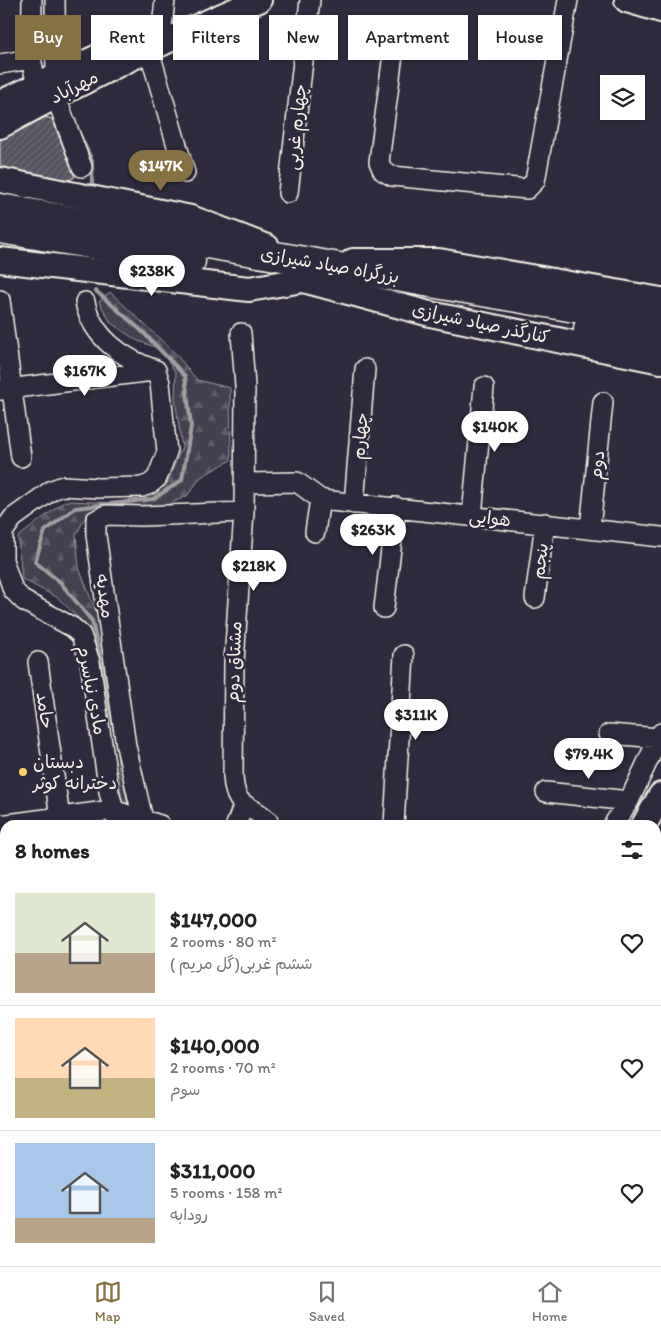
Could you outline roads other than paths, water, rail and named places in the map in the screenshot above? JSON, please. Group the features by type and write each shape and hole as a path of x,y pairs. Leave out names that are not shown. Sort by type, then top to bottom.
{"highway":[{"name":"بزرگراه صیاد شیرازی","path":"0,208 659,342"},
{"name":"بزرگراه صیاد شیرازی","path":"0,228 304,270"}],"main road":[{"name":"مهرآباد","path":"163,27 220,0"},
{"name":"مهرآباد","path":"163,44 259,0"},
{"path":"627,0 661,10"},
{"name":"مهرآباد","path":"0,126 50,86 99,60"},
{"name":"مهرآباد","path":"0,103 122,60"},
{"path":"0,180 191,218 304,270"},
{"path":"0,260 249,289 304,270 439,261 661,300"},
{"path":"647,820 661,795"}],"street":[{"path":"32,0 32,15"},
{"path":"50,86 55,0"},
{"path":"163,18 165,0"},
{"name":"چهارم غربی","path":"288,193 310,0"},
{"path":"392,60 379,162 383,171 392,176 527,189 535,181 568,0"},
{"path":"0,64 25,60"},
{"path":"32,60 50,86 82,167"},
{"path":"152,60 185,173"},
{"path":"0,300 7,389 21,458"},
{"path":"85,302 87,314 104,339 137,364 161,369"},
{"name":"مشتاق دوم","path":"241,333 244,386 244,512 238,585 232,715 234,788 243,806"},
{"path":"7,389 161,369"},
{"name":"مادی نیاسرم","path":"115,817 90,662 82,635 72,627 24,601 13,590 7,578 3,560 3,532 13,518 52,490 63,486 98,488 142,487 150,484 157,478 167,452 160,383 161,369"},
{"name":"چهارم","path":"354,504 365,369"},
{"path":"472,516 484,387"},
{"name":"دوم","path":"590,528 603,402"},
{"name":"هوایی","path":"244,483 297,482 320,499 661,537"},
{"path":"315,532 320,499"},
{"path":"384,608 396,508"},
{"name":"مهدیه","path":"150,820 126,746 96,535 96,520 106,515 169,516 244,512"},
{"name":"پنجم","path":"535,598 544,523"},
{"path":"394,820 404,654"},
{"name":"حامد","path":"38,662 60,820"},
{"path":"609,734 660,736 629,801 616,820"},
{"path":"546,792 629,801"},
{"path":"238,820 243,806 267,820"},
{"path":"74,820 115,817 137,820"}],"waterway":[{"path":"79,133 92,161 92,185"},
{"path":"96,291 143,332 185,376 191,426 182,480 153,499 75,508 45,531 35,562 60,582 92,621 116,737"},
{"path":"125,783 131,811"}],"place":[{"name":"دبستان دخترانه کوثر","path":"23,772"}]}
